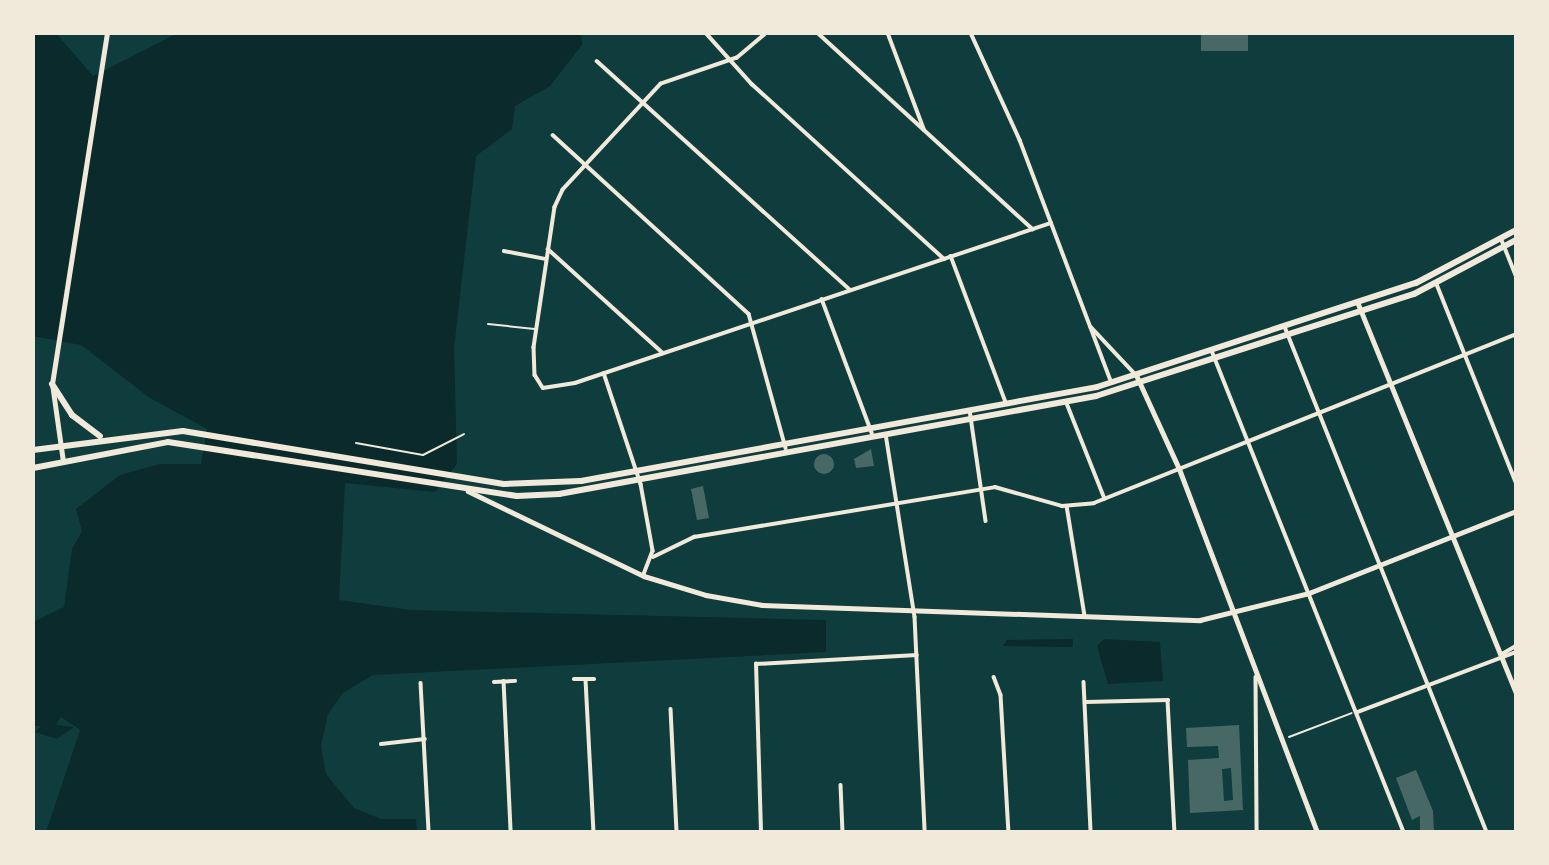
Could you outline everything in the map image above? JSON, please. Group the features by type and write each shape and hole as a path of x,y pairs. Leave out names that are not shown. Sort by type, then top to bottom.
{"main road":[{"path":"33,450 100,436 173,430 462,477 540,486 636,470 884,421 1112,383 1433,276 1516,229"},
{"path":"33,468 172,443 540,497 786,448 1066,401 1143,383 1362,312 1437,284 1516,240"},
{"path":"1136,375 1143,383 1179,469 1280,741 1317,832"},
{"path":"52,384 72,415 100,436"}],"street":[{"path":"63,462 52,384 107,33"},
{"path":"706,33 729,60 944,259"},
{"path":"766,33 729,60 668,80 643,101 584,165 558,198 536,329 539,384 553,390 1051,223"},
{"path":"818,33 1033,229"},
{"path":"888,33 924,129"},
{"path":"971,33 1051,223 1112,383"},
{"path":"597,61 850,290"},
{"path":"553,135 752,322 786,448"},
{"path":"1501,238 1516,275"},
{"path":"548,249 663,353"},
{"path":"504,251 546,259"},
{"path":"951,256 1006,402"},
{"path":"1433,276 1516,482"},
{"path":"822,299 872,433"},
{"path":"1358,303 1516,693"},
{"path":"1090,325 1136,375"},
{"path":"1285,327 1488,832"},
{"path":"644,576 653,557 676,540 897,503 982,489 1013,488 1067,506 1105,499 1516,334"},
{"path":"1212,351 1404,832"},
{"path":"604,373 639,478 653,557"},
{"path":"1066,401 1105,499"},
{"path":"969,408 986,521"},
{"path":"884,421 915,611 925,832"},
{"path":"461,487 644,576 762,605 1085,617 1235,616 1309,593 1516,510"},
{"path":"1067,506 1085,617"},
{"path":"1501,656 1516,646"},
{"path":"1357,713 1516,652"},
{"path":"761,832 756,664 917,655"},
{"path":"994,677 1001,695 1009,832"},
{"path":"1256,677 1257,832"},
{"path":"574,679 594,679"},
{"path":"586,680 594,832"},
{"path":"504,681 511,832"},
{"path":"494,682 515,681"},
{"path":"1084,682 1091,832"},
{"path":"421,683 429,832"},
{"path":"1086,702 1168,700 1175,832"},
{"path":"671,709 677,832"},
{"path":"381,744 425,739"},
{"path":"841,785 843,832"}],"lane":[{"path":"488,324 536,329"}],"path":[{"path":"356,443 423,455 464,434"},
{"path":"1280,741 1357,713"}],"water":[{"path":"33,33 56,33 93,76 178,33 581,33 582,45 550,86 515,106 512,129 476,156 454,348 457,464 435,492 345,483 339,600 411,610 826,620 826,652 373,675 343,693 328,714 321,746 326,774 354,808 381,819 416,819 417,832 46,832 80,730 61,717 56,725 74,727 57,739 35,732 41,726 33,726 33,622 64,607 72,549 82,531 76,509 120,475 160,464 201,464 207,429 150,398 81,345 33,336"},
{"path":"1073,639 1073,647 1003,646 1007,640"},
{"path":"1104,639 1160,642 1163,681 1108,684 1097,646"}],"building":[{"path":"1201,33 1248,33 1248,51 1201,51"},
{"path":"871,449 874,466 856,468 854,459"},
{"path":"824,454 831,457 834,464 831,471 824,474 817,471 814,464 817,457"},
{"path":"703,486 709,518 697,520 691,489"},
{"path":"1239,725 1243,810 1190,813 1188,760 1219,758 1218,746 1187,747 1186,728","holes":["1231,768 1233,800 1224,801 1222,769"]},
{"path":"1416,770 1433,811 1434,832 1420,832 1420,816 1412,820 1396,778"}]}
